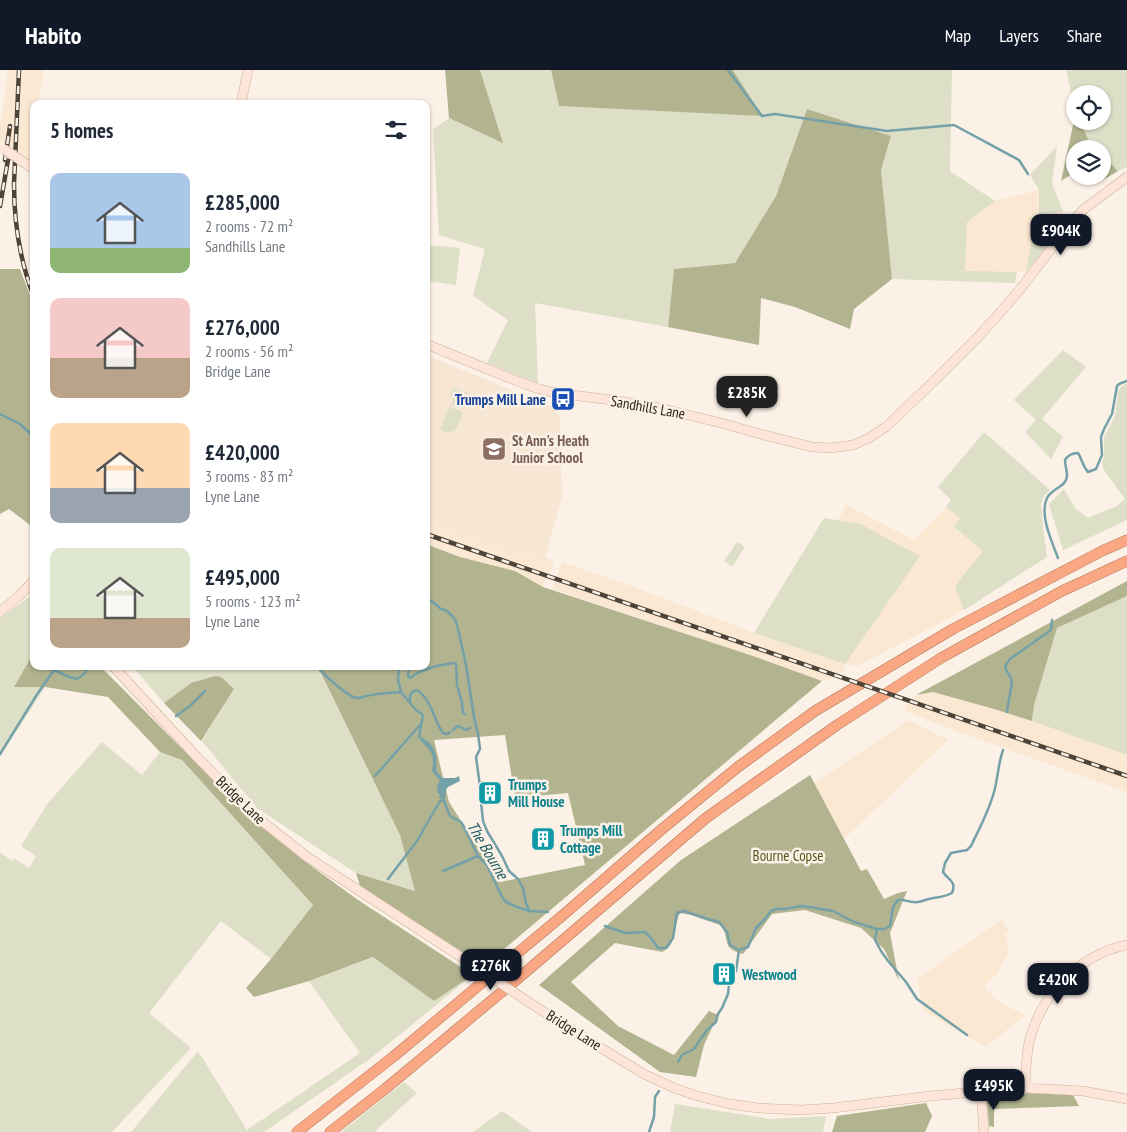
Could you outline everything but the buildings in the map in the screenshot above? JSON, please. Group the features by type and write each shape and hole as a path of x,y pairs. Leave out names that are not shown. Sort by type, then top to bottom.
{"highway":[{"path":"297,1132 408,1044 731,773 815,711 953,629 1102,551 1127,540"},
{"path":"330,1132 521,976 706,818 837,725 941,658 1082,581 1127,560"},
{"path":"1082,581 1127,569"}],"street":[{"path":"241,100 248,70"},
{"path":"2,148 30,166"},
{"name":"Sandhills Lane","path":"430,346 536,388 569,395 656,407 812,447 832,448 853,444 866,439 886,426 978,337 1021,288 1084,209 1127,177"},
{"path":"0,612 30,585"},
{"name":"Bridge Lane","path":"117,670 195,755 253,814 306,856 591,1042 644,1074 674,1088 730,1104 759,1108 801,1110 1025,1088 1083,1091 1127,1099"},
{"path":"1025,1088 1029,1043 1038,1017 1052,992 1081,965 1103,953 1127,945"},
{"path":"981,1091 984,1132"}],"shaded area":[{"path":"8,70 44,70 39,100 30,100 30,160 0,141 0,126"},
{"path":"1039,190 1039,215 1063,211 1067,222 1034,228 1026,272 965,272 967,222 995,201"},
{"name":"St Ann's Heath Junior School","path":"430,357 550,406 560,416 562,497 545,557 523,554 430,522"},
{"path":"846,505 914,540 946,507 961,518 954,528 983,551 955,586 964,610 858,666 845,664 860,524 838,521"},
{"path":"430,522 523,554 545,557 554,561 543,587 430,545"},
{"path":"562,562 629,585 754,633 845,664 844,670 832,678 822,681 552,589"},
{"path":"933,692 1018,716 1127,755 1127,792 956,731 903,710 916,695"},
{"path":"909,720 948,740 844,839 814,783"},
{"path":"1002,919 1009,931 1005,934 1009,952 996,975 984,986 996,1000 1025,1015 986,1047 924,1011 917,979"}],"green space":[{"path":"445,70 480,70 503,143 449,118"},
{"path":"480,70 551,70 559,106 761,115 733,70 952,70 950,171 995,201 967,222 965,271 1017,272 1015,283 892,279 881,170 891,136 807,109 776,196 735,263 674,269 668,327 535,303 538,383 487,363 508,320 473,296 485,249 439,235 433,129 449,118 502,142"},
{"path":"551,70 733,70 762,116 559,106"},
{"path":"1066,70 1127,70 1127,167 1118,171 1111,164 1111,140 1089,140 1084,130 1111,130 1111,85 1069,85"},
{"path":"807,109 891,136 881,170 892,279 854,309 850,329 795,307 761,298 759,345 668,327 674,269 735,263 776,196"},
{"path":"1072,130 1084,130 1089,140 1070,140"},
{"path":"1057,146 1052,183 1063,211 1039,216 1039,190 1030,175"},
{"path":"1066,158 1066,178 1061,181"},
{"path":"1111,164 1118,171 1111,175"},
{"path":"1067,222 1026,272 1034,228"},
{"path":"430,245 460,248 456,285 430,282"},
{"path":"0,269 20,269 30,295 30,525 9,509 0,514"},
{"path":"1063,350 1086,367 1042,419 1063,437 1051,459 1025,432 1036,420 1014,400"},
{"path":"1127,384 1127,520 1063,550 1049,504 1064,489 1075,508 1088,518 1117,506 1125,499 1104,470 1102,463 1104,457 1104,437 1115,416 1118,392"},
{"path":"453,388 470,394 464,409 451,405 454,397 450,395"},
{"path":"449,407 463,412 456,428 453,431 446,432 440,430"},
{"path":"984,432 1050,490 1044,496 1041,504 1047,557 964,610 955,586 983,551 954,527 960,518 946,507 951,500 938,487"},
{"path":"824,518 860,524 920,556 845,664 754,633"},
{"path":"737,542 745,547 732,567 724,561"},
{"path":"430,546 460,557 515,571 543,587 753,656 822,681 484,966 360,886 356,873 415,891 400,835 320,671 430,670","holes":["505,735 515,798 568,793 585,865 500,882 449,802 434,740"]},
{"path":"1127,581 1127,596 1057,628 1034,705 1032,721 933,692 916,695"},
{"path":"1127,596 1127,755 1032,721 1034,705 1057,628"},
{"path":"30,598 30,659 14,687 45,687 0,757 0,618"},
{"path":"30,659 30,670 104,670 252,819 303,860 358,900 473,975 434,1001 373,957 309,981 254,997 246,988 313,905 182,760 160,752 108,697 45,687 14,687"},
{"path":"135,670 319,670 400,835 416,891 356,873 257,808 202,741 234,689 191,683 164,703"},
{"path":"215,676 221,677 234,689 201,741 164,703 191,683"},
{"path":"102,742 142,775 160,752 182,760 313,905 271,959 221,921 149,1013 191,1048 112,1132 0,1132 0,852 12,861 14,858 29,868 36,856 21,846 48,803"},
{"name":"Bourne Copse","path":"810,775 861,871 867,869 884,899 907,891 890,933 899,981 884,949 861,928 805,910 772,914 743,954 736,952 728,946 720,925 680,913 673,940 667,949 662,952 615,943 571,982 618,1026 674,1055 709,1011 718,1015 704,1045 696,1077 660,1072 539,985 681,860"},
{"path":"374,957 434,1001 473,975 371,1058 264,1132 131,1132 198,1051 247,1130 360,1053 309,981"},
{"path":"404,1082 417,1093 374,1132 341,1132"},
{"path":"1027,1093 1073,1095 1079,1106 994,1109 994,1127 989,1126 987,1102 992,1099"},
{"path":"926,1103 932,1116 925,1132 832,1132 837,1116"},
{"path":"675,1104 770,1119 826,1116 823,1132 670,1132"},
{"path":"502,1111 532,1132 473,1132"}],"water":[{"path":"423,738 434,748 437,764 436,770 442,778 455,778 459,776 460,781 448,787 445,798 440,799 440,795 437,792 437,785 440,781 432,771 433,757 421,741"}],"waterway":[{"path":"728,70 762,116 775,114 887,131 954,125 1019,160 1028,174"},
{"name":"The Bourne","path":"1058,558 1045,520 1047,498 1065,482 1067,473 1065,460 1070,455 1078,453 1088,472 1096,469 1102,455 1101,437 1112,414 1117,386 1127,381"},
{"name":"The Bourne","path":"0,414 20,424 30,433"},
{"name":"The Bourne","path":"430,601 447,611 455,619 459,633 478,734 480,749 476,757 480,786"},
{"name":"The Bourne","path":"1007,712 1012,682 1005,666 1010,659 1051,630 1052,620"},
{"path":"430,668 456,664 457,685 463,713 465,714"},
{"path":"0,754 54,670"},
{"path":"54,670 77,679 86,670"},
{"name":"The Bourne","path":"320,670 342,690 353,697 401,692 416,710 423,715 419,737 423,740"},
{"path":"399,670 398,680 401,692"},
{"path":"409,670 408,676 410,678 425,670"},
{"path":"410,703 412,692 417,690 426,699 443,733 448,734 450,732"},
{"path":"176,716 205,691"},
{"path":"375,776 420,725"},
{"path":"453,730 458,726 466,730 470,728"},
{"name":"The Bourne","path":"739,950 748,947 756,928 771,911 776,909 801,906 833,911 854,922 877,929 884,929 890,926 893,907 898,900 918,902 952,893 953,883 943,872 945,863 951,853 967,850 971,846 992,799 1003,750"},
{"name":"The Bourne","path":"442,796 450,816 461,822 478,856 487,865 506,902 530,911 548,912"},
{"path":"388,879 417,841 440,801 444,800"},
{"name":"The Bourne","path":"481,802 483,821 487,831 509,871 518,879 523,888 529,910"},
{"path":"443,871 478,856"},
{"path":"605,926 625,933 645,932 658,948 666,948 673,938 677,913 684,911 719,922 727,932 730,945 739,950"},
{"name":"The Bourne","path":"877,929 875,940 881,951 917,999 967,1035"},
{"path":"678,1062 682,1055 694,1049 707,1030 716,1022 728,994 729,984 736,971 739,950"},
{"path":"649,1132 654,1117 655,1097 659,1091"}],"railway":[{"path":"19,70 14,184 15,213 19,242 30,286"},
{"path":"5,160 10,126"},
{"path":"0,206 9,154"},
{"path":"430,535 1127,776"}],"place":[{"name":"Trumps Mill Lane","path":"563,399"},
{"name":"St Ann's Heath Junior School","path":"494,449"},
{"name":"Trumps Mill House","path":"490,793"},
{"name":"Trumps Mill Cottage","path":"543,839"},
{"name":"Westwood","path":"724,974"}]}
